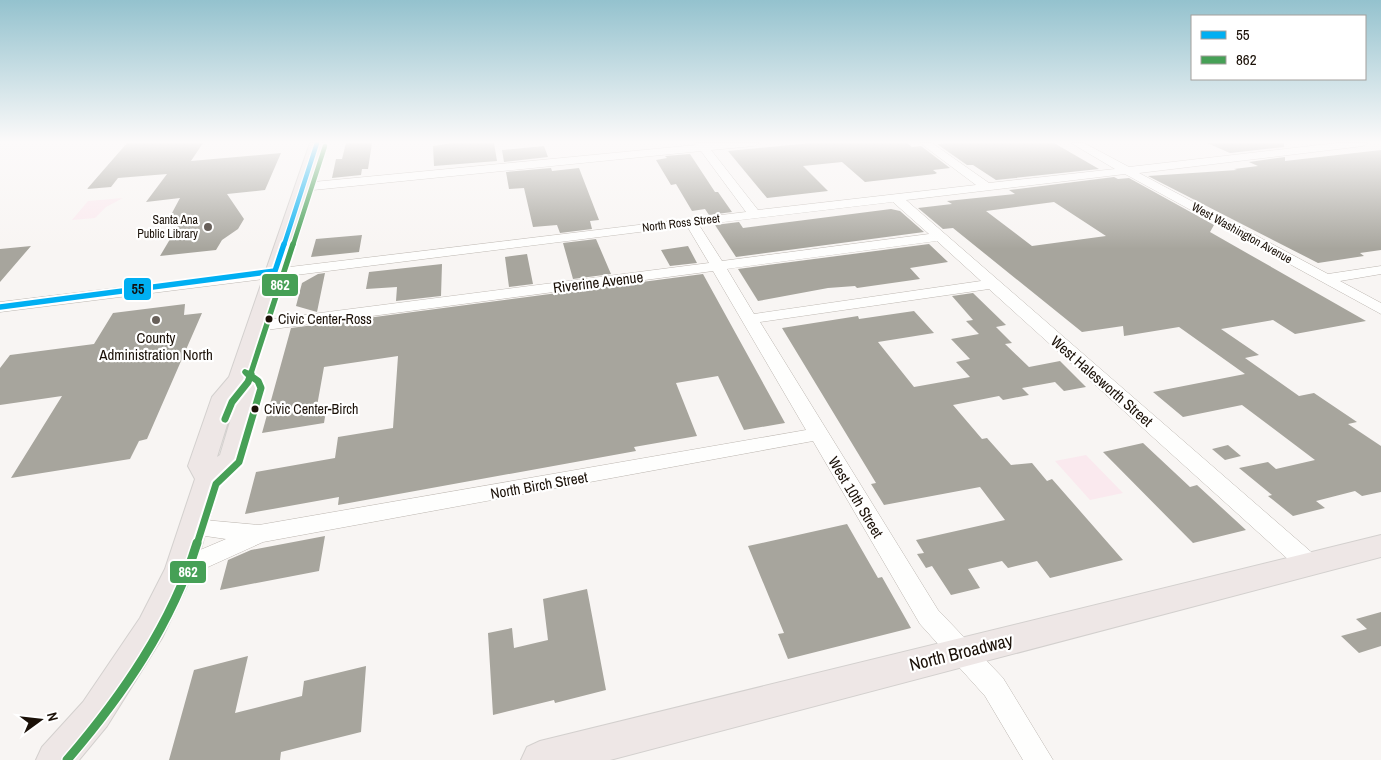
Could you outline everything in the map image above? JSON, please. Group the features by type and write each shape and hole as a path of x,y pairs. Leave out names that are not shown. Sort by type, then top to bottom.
{"main road":[{"path":"67,753 144,641 180,569 208,479 231,459 258,326 305,178"},
{"name":"North Broadway","path":"540,760 1381,546"}],"street":[{"path":"303,186 376,178"},
{"path":"727,178 755,215"},
{"path":"974,178 986,187"},
{"name":"North Ross Street","path":"1,304 1057,178"},
{"name":"West Washington Avenue","path":"1142,178 1381,309"},
{"name":"West Halesworth Street","path":"896,198 1309,564"},
{"name":"West 10th Street","path":"691,222 929,617 994,688 1039,760"},
{"name":"Riverine Avenue","path":"258,326 939,237"},
{"path":"1326,279 1381,270"},
{"path":"749,318 992,284"},
{"name":"North Birch Street","path":"180,569 259,534 818,434"},
{"name":"North Birch Street","path":"193,527 259,534"}],"shaded area":[{"path":"123,198 106,207 95,218 72,220 88,201"},
{"path":"1086,455 1123,493 1090,500 1055,461"}],"building":[{"path":"96,178 118,178 111,187 87,189"},
{"path":"164,178 270,178 265,190 227,194 244,219 238,229 222,240 216,250 160,256 179,224 165,226 180,198 146,202"},
{"path":"507,178 583,178 599,220 590,221 592,229 560,233 557,225 533,227 524,188 509,189"},
{"path":"667,178 706,178 732,212 709,215 705,209 692,211 676,184 671,185"},
{"path":"751,178 815,178 828,191 767,198"},
{"path":"861,178 896,178 865,182"},
{"path":"1102,178 1130,178 1214,225 1210,232 1366,321 1295,334 1273,320 1221,329 1259,355 1245,358 1299,396 1314,393 1357,422 1348,424 1381,446 1381,492 1362,496 1355,491 1316,501 1325,508 1293,516 1268,496 1272,495 1239,468 1268,462 1276,469 1315,460 1242,405 1183,417 1153,392 1245,374 1179,327 1124,336 1123,326 1082,332 953,228 943,229 918,208 952,204 947,201 1015,194 1009,190","holes":["1054,202 1106,236 1032,246 986,211"]},
{"path":"1153,178 1381,178 1381,250 1360,253 1364,256 1318,263"},
{"path":"891,209 900,211 924,232 736,257 715,225 739,222 743,228"},
{"path":"362,235 359,252 311,257 316,239"},
{"path":"596,239 611,274 573,279 563,243"},
{"path":"929,244 948,262 910,268 920,279 857,288 855,286 828,288 758,301 738,269"},
{"path":"31,246 0,282 0,249"},
{"path":"688,246 697,263 670,266 661,250"},
{"path":"527,254 533,284 509,287 505,257"},
{"path":"442,264 441,296 396,301 397,287 366,289 369,272"},
{"path":"325,273 317,312 296,306 302,283 318,274"},
{"path":"703,274 785,423 744,430 718,376 676,383 697,436 634,447 636,451 338,505 339,497 245,514 256,472 335,458 338,437 393,428 398,356 324,367 317,406 327,405 324,423 262,433 291,328"},
{"path":"973,293 1006,325 996,327 1012,343 1005,344 1029,367 1060,361 1086,387 1064,391 1055,382 1022,388 1029,395 1003,400 999,396 953,405 982,439 987,438 1011,465 1032,463 1047,481 1052,479 1123,560 1050,578 1037,561 1008,568 1002,561 968,569 980,588 951,595 932,566 926,568 917,554 924,553 916,540 1005,520 980,487 884,505 871,484 876,483 782,328 858,316 859,319 914,311 934,333 878,342 914,387 970,377 956,362 970,359 951,339 979,334 966,321 973,320 952,296"},
{"path":"185,304 184,315 202,313 147,439 139,441 130,459 11,478 62,396 0,405 0,368 10,355 94,344 113,313"},
{"path":"1143,443 1190,487 1197,485 1246,530 1193,543 1103,452"},
{"path":"1228,445 1241,456 1225,460 1212,449"},
{"path":"847,524 878,578 882,577 911,628 788,659 778,634 784,633 748,546"},
{"path":"325,536 319,571 220,590 228,560 251,550"},
{"path":"587,589 606,690 555,703 554,700 493,715 488,633 512,628 514,648 548,640 543,599"},
{"path":"1381,612 1381,646 1359,653 1341,636 1367,629 1356,619"},
{"path":"248,656 235,713 302,696 304,681 366,666 361,732 281,752 280,760 169,760 194,670"}],"transit line":[{"name":"55","path":"275,271 305,178"},
{"name":"862","path":"225,419 232,402 248,382 314,178"},
{"name":"55","path":"0,307 275,271"},
{"name":"862","path":"67,760 102,719 159,632 188,572 216,484 239,462 261,388 258,381 245,372"}],"place":[{"name":"Santa Ana Public Library","path":"208,227"},
{"name":"Civic Center-Ross","path":"269,319"},
{"name":"County Administration North","path":"156,320"},
{"name":"Civic Center-Birch","path":"255,409"}]}
